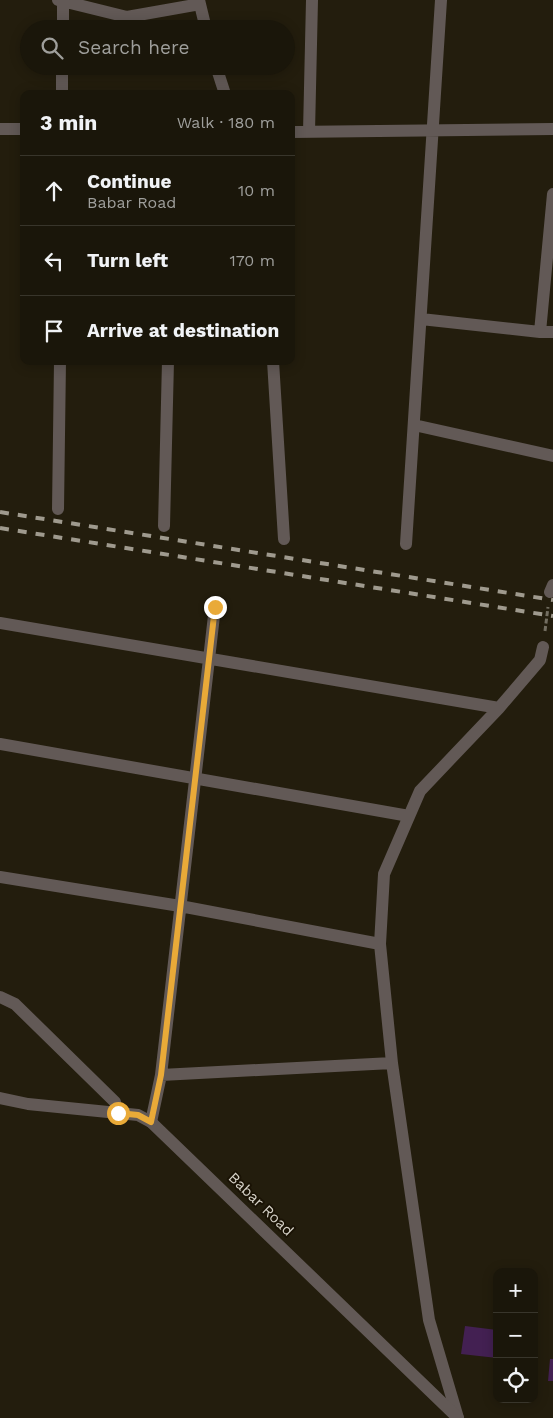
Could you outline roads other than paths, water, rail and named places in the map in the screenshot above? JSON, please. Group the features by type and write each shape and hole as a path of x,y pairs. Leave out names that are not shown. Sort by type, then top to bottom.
{"street":[{"path":"309,132 312,0"},
{"path":"406,544 441,0"},
{"path":"62,20 61,1 127,17 199,2 204,20"},
{"path":"62,75 62,90"},
{"path":"219,75 224,90"},
{"path":"0,129 20,129"},
{"path":"295,132 553,129"},
{"path":"540,332 553,194"},
{"path":"421,319 553,332"},
{"path":"58,509 60,365"},
{"path":"164,526 168,365"},
{"path":"273,365 284,539"},
{"path":"414,425 553,456"},
{"path":"151,1122 161,1075 215,607"},
{"path":"0,623 499,708"},
{"path":"458,1418 429,1320 392,1063 380,944 384,874 420,791 499,708 540,660 543,647"},
{"path":"0,744 195,780 409,816"},
{"path":"0,877 180,906 380,944"},
{"path":"0,997 15,1004 115,1102 118,1113"},
{"path":"161,1075 392,1063"},
{"name":"Babar Road","path":"0,1098 28,1104 138,1115 151,1122 458,1418"}],"railway":[{"path":"0,512 553,600"},
{"path":"0,528 553,616"}]}
